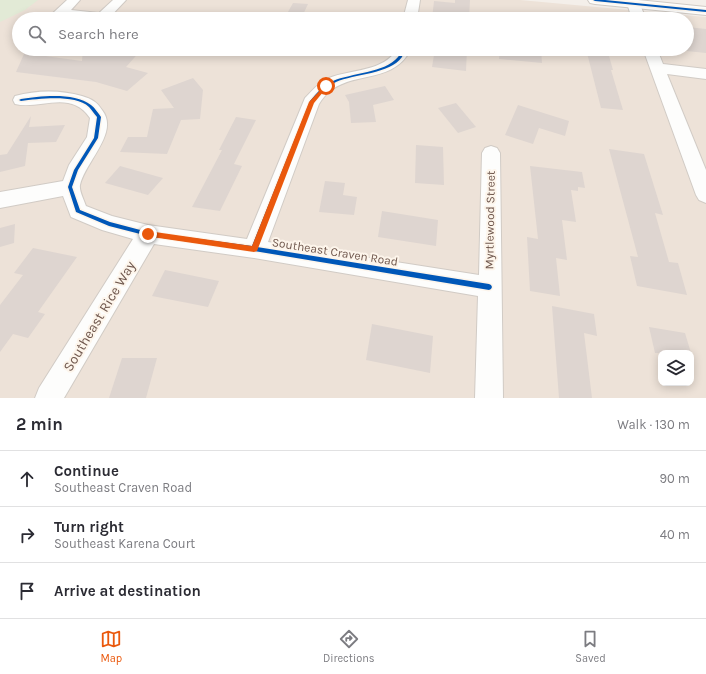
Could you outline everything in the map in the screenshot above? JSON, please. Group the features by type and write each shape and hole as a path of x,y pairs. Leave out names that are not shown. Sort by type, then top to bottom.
{"street":[{"path":"61,12 74,0"},
{"path":"107,12 120,0"},
{"path":"411,12 414,0"},
{"path":"595,0 632,2 706,11"},
{"path":"632,2 636,12"},
{"name":"Southeast Craven Road","path":"400,56 396,62 382,68 348,76 326,86 311,102 254,249 489,287"},
{"path":"653,56 697,152 706,195"},
{"path":"658,68 706,74"},
{"path":"21,100 48,97 75,100 90,106 99,117 96,138 76,170 70,187 78,211 109,224 148,234 254,249"},
{"name":"Myrtlewood Street","path":"489,287 491,153"},
{"path":"0,200 70,187"},
{"name":"Southeast Rice Way","path":"49,398 148,234"},
{"path":"489,287 489,398"}],"shaded area":[{"path":"0,0 520,0 651,12 12,12 12,56 694,56 694,16 706,17 706,398 0,398"}],"green space":[{"path":"0,0 38,0 21,12 12,12 12,16 0,22"}],"building":[{"path":"455,0 470,0 469,12 433,12 434,1 455,3"},
{"path":"293,3 308,4 304,12 288,12"},
{"path":"694,28 706,29 706,53 694,52"},
{"path":"23,56 45,56 82,61 82,56 136,56 126,67 148,73 127,91 96,82 16,72"},
{"path":"434,56 467,56 466,71 432,67"},
{"path":"499,56 542,56 542,63 499,59"},
{"path":"588,56 609,56 613,70 611,70 623,110 601,108"},
{"path":"193,78 203,90 200,119 181,120 167,154 120,152 128,137 147,137 153,109 174,108 161,90"},
{"path":"385,86 394,100 373,105 376,122 351,123 349,102 345,95"},
{"path":"456,103 476,127 458,133 438,108"},
{"path":"518,105 569,121 565,136 539,128 533,144 505,135"},
{"path":"31,116 29,127 65,125 56,142 28,143 25,166 0,172 0,155 7,154"},
{"path":"236,117 256,120 234,164 242,166 220,211 192,207 222,150 219,150"},
{"path":"416,145 443,147 444,185 415,183"},
{"path":"609,149 644,154 663,215 655,213 669,262 678,263 687,295 637,286 630,256 638,257"},
{"path":"120,166 163,178 148,195 105,183"},
{"path":"530,166 582,172 585,188 578,187 578,191 571,190 576,222 562,220 567,260 556,258 560,296 530,291 527,237 538,239"},
{"path":"325,181 345,183 343,195 357,197 354,215 319,212"},
{"path":"382,211 438,220 436,246 378,237"},
{"path":"15,224 14,243 0,247 0,228"},
{"path":"33,248 77,257 38,312 45,314 28,338 13,334 0,352 0,305 23,275 14,273"},
{"path":"165,270 219,281 208,307 152,296"},
{"path":"552,306 594,314 597,336 584,333 592,398 559,398"},
{"path":"372,324 433,336 430,373 366,360"},
{"path":"649,327 685,333 690,350 658,350 658,353 655,353"},
{"path":"122,358 157,358 146,398 109,398"}],"cycle path":[{"path":"595,0 706,11"},
{"path":"254,249 311,102 326,86 335,81 382,69 392,64 400,56"},
{"path":"21,100 47,97 73,99 89,105 99,117 96,138 76,170 70,187 78,211 109,224 148,234 254,249 489,287"}],"route":[{"path":"148,234 254,249 311,102 326,86"}]}
